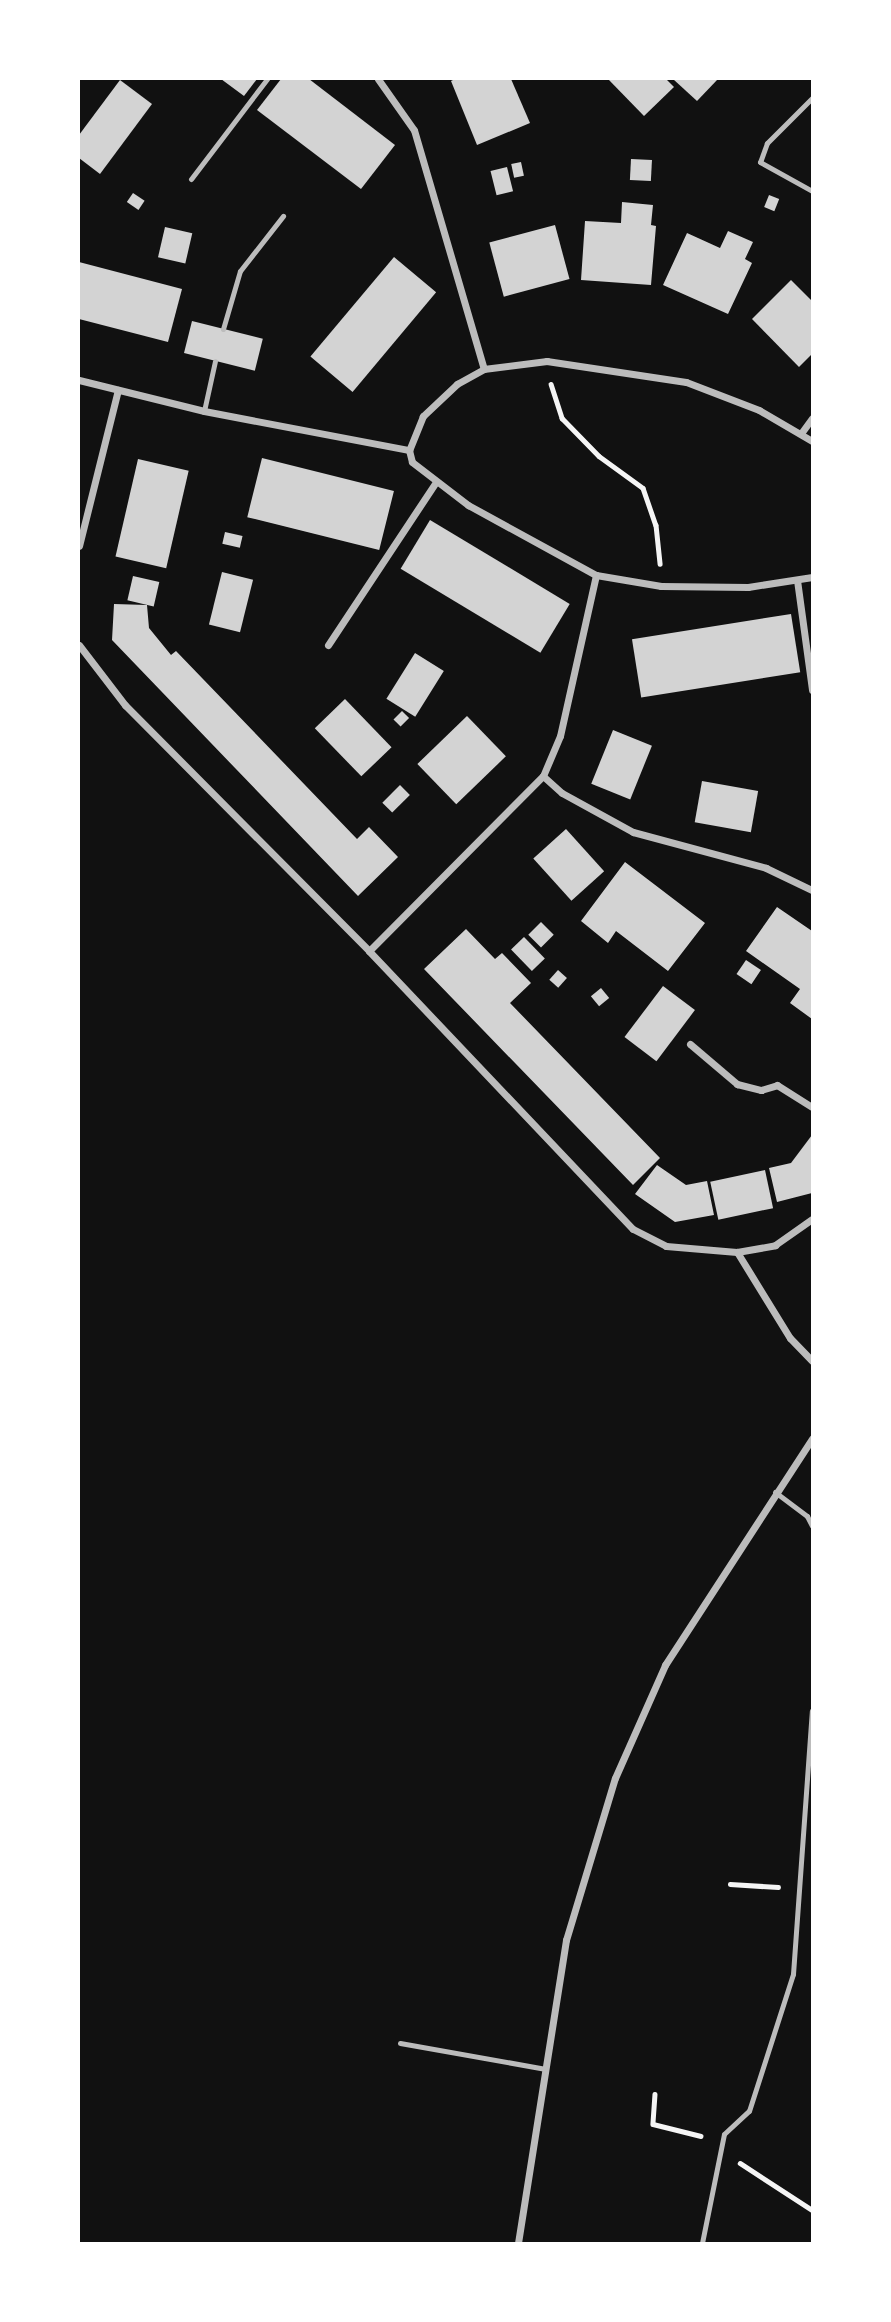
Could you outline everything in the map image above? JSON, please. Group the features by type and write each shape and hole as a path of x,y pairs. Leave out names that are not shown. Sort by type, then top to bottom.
{"street":[{"path":"377,79 414,131 484,369"},
{"path":"812,441 802,432 686,382 547,361 484,369 434,402 409,450 412,462 436,482 508,530 596,575 661,586 748,587 812,577"},
{"path":"79,380 204,411 409,450"},
{"path":"79,546 118,390"},
{"path":"802,432 812,418"},
{"path":"328,645 436,482"},
{"path":"369,951 543,776 560,736 596,575"},
{"path":"797,580 812,690"},
{"path":"79,645 125,705 369,951 633,1229 666,1246 737,1252 775,1245 812,1219"},
{"path":"543,776 562,793 633,832 766,867 812,890"},
{"path":"690,1044 737,1084 761,1090 777,1085 812,1107"},
{"path":"737,1252 790,1338 812,1360"},
{"path":"517,2243 566,1940 615,1778 664,1665 812,1439"}],"lane":[{"path":"191,179 267,79"},
{"path":"812,98 767,143 760,162 812,191"},
{"path":"223,329 240,271 283,216"},
{"path":"204,411 215,361"},
{"path":"775,1492 807,1516 812,1526"},
{"path":"702,2243 724,2133 749,2111 793,1974 812,1710"},
{"path":"400,2043 546,2069"}],"path":[{"path":"547,361 562,418 599,456 643,488 659,542 661,586"},
{"path":"730,1884 800,1888"}],"building":[{"path":"221,79 257,79 244,96"},
{"path":"281,79 309,79 395,145 361,189 257,110"},
{"path":"511,79 530,123 477,145 451,81"},
{"path":"608,79 666,79 674,87 644,116"},
{"path":"673,79 718,79 697,101"},
{"path":"120,80 152,104 100,174 79,158 79,135"},
{"path":"631,159 652,160 651,181 630,180"},
{"path":"521,162 524,176 514,178 511,164"},
{"path":"507,167 513,191 497,195 491,171"},
{"path":"133,193 145,201 138,210 127,202"},
{"path":"769,195 779,199 774,211 764,207"},
{"path":"622,202 653,205 651,225 656,226 651,285 581,280 585,221 621,223"},
{"path":"555,225 569,279 504,297 489,243"},
{"path":"165,227 192,233 185,264 158,257"},
{"path":"728,231 753,242 745,259 752,263 728,314 663,285 687,233 720,248"},
{"path":"394,257 436,292 353,392 310,357"},
{"path":"79,262 182,289 168,342 79,319"},
{"path":"791,280 812,301 812,354 799,367 752,319"},
{"path":"192,321 263,339 255,371 184,353"},
{"path":"262,458 394,491 379,550 247,517"},
{"path":"138,459 189,471 166,568 116,556"},
{"path":"430,520 570,604 540,653 401,569"},
{"path":"225,532 243,536 240,548 222,544"},
{"path":"222,572 253,580 240,632 209,624"},
{"path":"133,576 159,582 154,606 127,600"},
{"path":"114,604 147,605 149,628 171,655 176,651 357,839 369,827 398,857 358,896 112,640"},
{"path":"791,614 800,672 641,697 632,639"},
{"path":"415,653 444,671 415,717 386,699"},
{"path":"345,699 392,747 361,776 315,728"},
{"path":"402,711 409,718 401,727 394,719"},
{"path":"467,716 506,756 456,804 417,764"},
{"path":"613,730 652,746 630,800 591,784"},
{"path":"702,781 758,791 751,832 695,822"},
{"path":"400,785 410,795 392,813 382,803"},
{"path":"566,829 604,871 571,901 533,858"},
{"path":"625,862 705,923 668,971 616,931 608,943 581,921"},
{"path":"777,907 812,931 812,1019 790,1003 800,989 746,951"},
{"path":"541,922 554,935 541,947 528,935"},
{"path":"466,929 495,959 502,953 531,983 510,1003 660,1158 633,1185 424,969"},
{"path":"524,937 545,959 532,971 511,950"},
{"path":"746,960 761,970 751,984 736,974"},
{"path":"558,970 567,978 558,988 549,980"},
{"path":"663,986 695,1010 656,1061 624,1037"},
{"path":"601,988 609,998 599,1006 591,996"},
{"path":"812,1135 812,1193 777,1202 769,1168 791,1163"},
{"path":"657,1165 686,1185 707,1181 714,1215 675,1222 635,1194"},
{"path":"765,1170 773,1208 718,1220 710,1182"}]}
